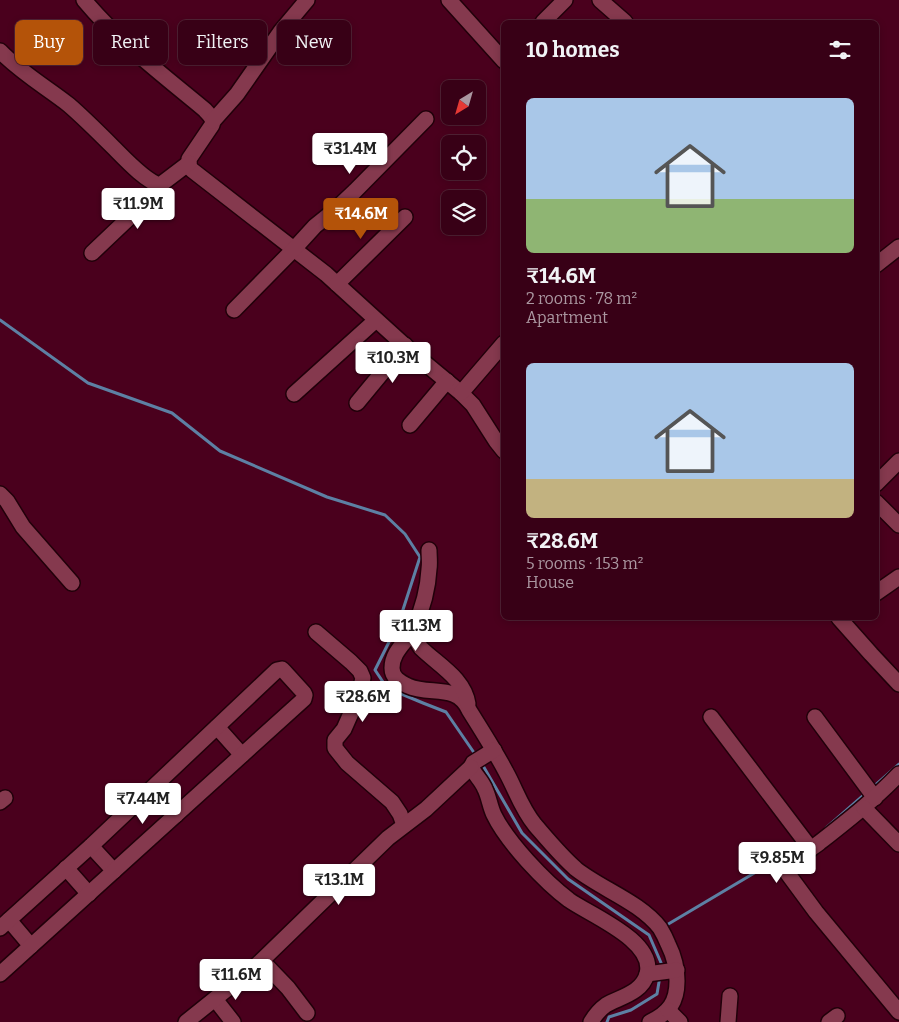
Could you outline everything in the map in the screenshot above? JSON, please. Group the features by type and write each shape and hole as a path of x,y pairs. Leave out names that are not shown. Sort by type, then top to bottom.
{"street":[{"path":"84,0 127,44 205,110 212,117 213,121"},
{"path":"92,253 151,197 160,185 189,163 191,156 213,121 237,94 281,31 307,0"},
{"path":"449,0 501,58"},
{"path":"545,20 565,0"},
{"path":"600,0 623,20"},
{"path":"2,58 73,109 149,180 160,185"},
{"path":"234,310 315,226 335,210 426,119"},
{"path":"189,163 196,174 337,284 461,393 473,405 501,447"},
{"path":"337,284 405,217"},
{"path":"879,263 899,247"},
{"path":"294,394 376,320"},
{"path":"357,403 405,345"},
{"path":"461,393 501,346"},
{"path":"410,425 447,381"},
{"path":"879,481 899,461"},
{"path":"0,494 8,501 23,527 72,583"},
{"path":"879,505 899,525"},
{"path":"429,550 427,587 413,630 396,652 392,664 394,676 397,680 412,688 454,694 466,703 507,774 527,815 561,854 578,870 640,910 661,930 672,952 676,996 668,1010 662,1016 650,1022"},
{"path":"879,592 896,584"},
{"path":"842,620 871,654 896,676"},
{"path":"413,630 420,646 452,675 464,690 469,710"},
{"path":"316,632 351,662 360,671 363,678 361,690 344,729 335,740 335,748 347,763 392,802 400,814 404,825"},
{"path":"0,974 89,894 304,699 304,693 284,670 277,670 4,924 31,946"},
{"path":"711,717 811,849"},
{"path":"815,717 870,803 899,844"},
{"path":"217,726 242,755"},
{"path":"186,1022 262,961 388,838 426,809 472,765 492,751"},
{"path":"472,765 486,790 497,819 523,856 567,898 609,923 637,945 645,956 650,974"},
{"path":"899,774 870,803 790,863 787,868 788,874 816,912 899,1012"},
{"path":"152,788 176,815"},
{"path":"90,846 114,871"},
{"path":"66,868 89,894"},
{"path":"262,961 288,988 307,1013"},
{"path":"591,1022 596,1014 606,1005 633,992 650,974 675,970"},
{"path":"728,1022 730,996"},
{"path":"215,999 233,1022"},
{"path":"668,1010 680,1022"}],"waterway":[{"path":"0,320 88,383 172,413 220,451 327,497 385,515 405,534 420,557 399,622 375,670 387,688 446,712 477,757"},
{"path":"482,764 522,833 568,879 649,935 662,965 661,968"},
{"path":"873,787 899,764"},
{"path":"826,828 865,794"},
{"path":"665,926 793,850"},
{"path":"607,1022 609,1017 631,1010 657,994 660,976"}]}
